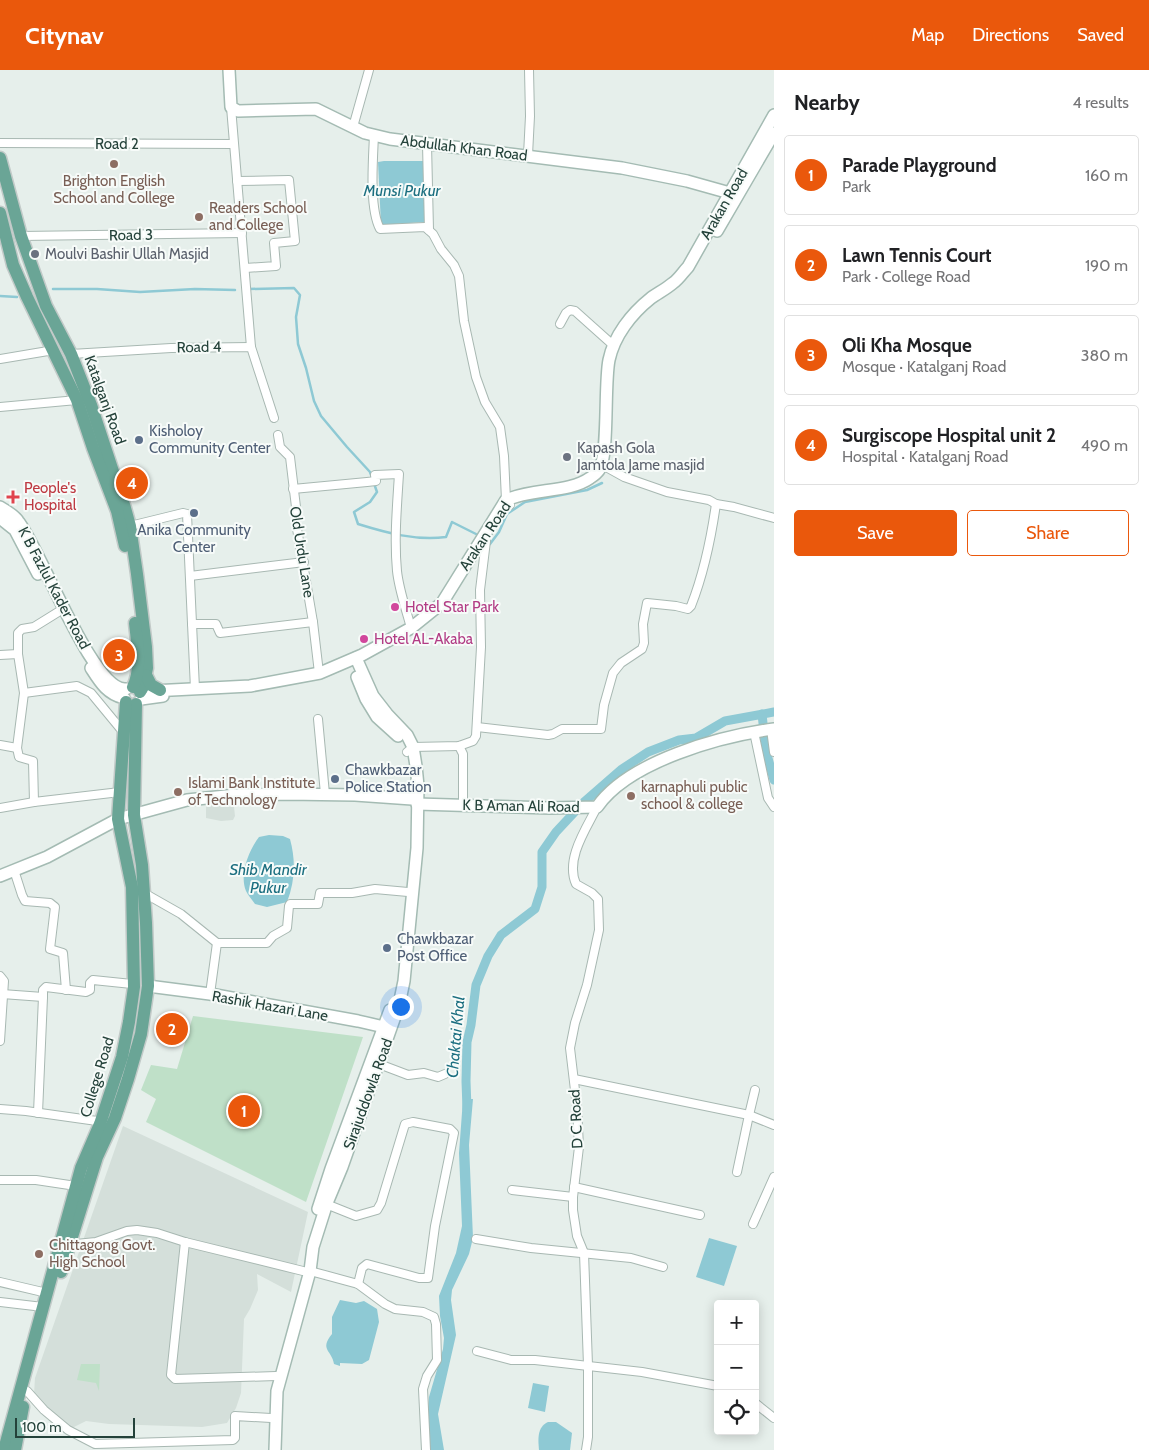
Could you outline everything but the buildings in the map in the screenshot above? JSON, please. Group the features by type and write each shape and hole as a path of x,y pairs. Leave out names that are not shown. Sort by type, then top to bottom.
{"main road":[{"path":"229,70 231,107"},
{"name":"Abdullah Khan Road","path":"231,107 238,111 249,112 316,110 365,133 374,135 427,144 528,155 645,172 734,194"},
{"name":"Arakan Road","path":"508,502 580,490 598,482 604,474 606,467 610,373 612,359 617,347 638,315 657,298 676,288 694,268 774,115"},
{"name":"Arakan Road","path":"132,696 160,690 195,690 250,686 319,673 355,663 411,628 442,602 508,502 518,494 573,486 589,479 599,470 603,457 606,380 613,345 632,315 651,298 674,283 688,267 734,194 773,139"},
{"name":"Katalganj Road","path":"0,158 21,236 46,306 71,354 94,413 130,526 147,661 146,675 132,696"},
{"name":"Katalganj Road","path":"1,219 13,266 78,400 93,448 117,511 127,556 138,660 137,679 132,696"},
{"name":"Arakan Road","path":"132,696 207,696 252,692 318,679 355,663 418,631 444,607 485,543 508,502"},
{"name":"K B Fazlul Kader Road","path":"0,508 17,520 23,527 60,611"},
{"name":"K B Fazlul Kader Road","path":"0,518 15,530 104,687 114,696 132,696"},
{"name":"Sirajuddowla Road","path":"275,1450 277,1391 322,1195 387,1030 400,1004 404,981 417,848 416,766 407,735 373,696 355,663"},
{"path":"146,675 151,685 160,690"},
{"name":"College Road","path":"15,1450 27,1391 70,1242 97,1157 129,1022 134,986 132,887 118,819 124,733 132,696"},
{"name":"College Road","path":"4,1450 81,1168 105,1126 128,1079 141,1034 148,986 142,865 134,816 132,696"},
{"name":"K B Aman Ali Road","path":"416,800 551,806 599,805 615,788 645,768 690,749 754,732 773,729"},
{"path":"0,876 47,857 118,819 187,800 236,795 355,794 416,800"},
{"name":"Sirajuddowla Road","path":"269,1450 276,1376 287,1336 322,1216 379,1064 387,1030 397,983 408,892 416,800"},
{"name":"K B Aman Ali Road","path":"416,800 463,800 551,806"},
{"name":"Rashik Hazari Lane","path":"148,986 210,994 387,1030"}],"street":[{"path":"353,126 369,70"},
{"path":"528,155 530,116 529,70"},
{"path":"231,107 251,347 274,418"},
{"path":"374,135 373,188 376,222 380,230 425,227 454,265 459,276 464,321 476,376 485,402 500,427 508,502"},
{"name":"Road 2","path":"0,144 233,144"},
{"path":"427,144 429,230"},
{"path":"237,181 290,180 295,241 274,243 276,266 245,268"},
{"name":"Road 3","path":"21,236 242,233"},
{"path":"560,324 566,313 570,310 575,311 613,345"},
{"name":"Road 4","path":"71,354 171,348 251,347"},
{"path":"0,359 54,350"},
{"path":"0,407 78,400"},
{"name":"Old Urdu Lane","path":"278,435 280,447 290,457 296,523 304,562 319,673"},
{"path":"606,467 624,477 659,489 709,500 716,504 774,518"},
{"path":"293,489 367,482 376,480 375,475 399,474 395,540 397,573 411,628"},
{"path":"477,727 548,735 562,729 602,728 604,705 612,674 621,663 642,649 644,643 643,624 647,603 688,609 691,606 703,574 704,559 711,541 716,504"},
{"path":"130,526 184,513 187,514 195,690"},
{"path":"410,749 459,746 473,741 477,727 481,647 480,590 485,543"},
{"path":"190,576 304,562"},
{"path":"34,802 33,760 19,757 17,748 24,693 18,654 18,633 19,631 34,627 60,611"},
{"path":"192,624 216,624 220,632 313,622"},
{"path":"0,655 18,654"},
{"path":"24,693 77,686 91,693 124,733"},
{"path":"318,719 325,794"},
{"path":"773,729 774,752"},
{"path":"754,732 768,798 774,807"},
{"path":"0,745 17,748"},
{"path":"459,746 463,754 463,800"},
{"path":"0,808 120,792"},
{"name":"D C Road","path":"586,1450 588,1437 588,1365 584,1253 575,1224 573,1197 579,1147 577,1107 570,1048 599,930 598,899 592,893 576,884 572,871 574,855 599,805"},
{"path":"14,870 25,901 50,903 55,907 50,949 63,952 66,990"},
{"path":"144,893 181,914 217,943 267,943 273,936 287,928 287,910 290,904 318,904 320,893 352,893 375,889 408,892"},
{"path":"210,994 217,943"},
{"path":"0,976 4,981 0,1041"},
{"path":"38,1112 43,990 46,987 89,992 91,981 93,980 132,984 134,986"},
{"path":"2,994 42,997"},
{"path":"379,1064 408,1075 424,1073 438,1077 445,1074"},
{"path":"574,1079 749,1115 774,1125"},
{"path":"737,1172 756,1090"},
{"path":"0,1109 38,1112 97,1121 105,1126"},
{"path":"331,1206 356,1216 369,1214 377,1210 381,1203 405,1124 413,1122 454,1132 435,1226 428,1278 419,1278 367,1264 362,1268 358,1284"},
{"path":"753,1224 772,1188 774,1177"},
{"path":"0,1180 36,1180 76,1186"},
{"path":"574,1187 700,1216"},
{"path":"512,1190 573,1197"},
{"path":"70,1242 76,1244 96,1242 127,1231 137,1230 157,1233 185,1242 358,1284 395,1309 423,1312 434,1318 436,1324 436,1360 422,1389 426,1450"},
{"path":"476,1239 531,1248 631,1258 663,1267"},
{"path":"185,1242 171,1375 176,1379 276,1376"},
{"path":"0,1282 47,1293"},
{"path":"0,1302 43,1307"},
{"path":"477,1351 511,1360 588,1365 642,1372 714,1385"},
{"path":"27,1391 44,1410 68,1430 95,1444 233,1440 235,1438 235,1416 271,1418"},
{"path":"759,1406 774,1418"},
{"path":"0,1446 4,1450"}],"shaded area":[{"path":"233,798 235,816 233,820 221,821 206,818 206,800"},
{"path":"123,1126 308,1212 291,1292 257,1274 258,1290 244,1319 241,1393 236,1408 227,1423 202,1427 109,1424 86,1421 68,1430 44,1410 34,1394 35,1378"}],"green space":[{"path":"193,1016 363,1037 306,1202 146,1122 156,1099 141,1090 151,1065 177,1069"},
{"path":"81,1364 100,1364 99,1391 96,1383 77,1380"}],"water":[{"name":"Munsi Pukur","path":"425,161 424,222 381,225 378,162"},
{"name":"Shib Mandir Pukur","path":"269,835 283,836 290,839 294,871 287,902 267,907 255,904 246,891 244,870 255,842 259,837"},
{"path":"463,1099 473,1099 469,1145 473,1238 469,1254 452,1290 451,1300 456,1335 438,1414 444,1450 430,1450 427,1424 429,1397 443,1349 444,1338 439,1296 456,1253 462,1226 459,1153"},
{"path":"709,1238 737,1246 724,1286 696,1277"},
{"path":"340,1300 356,1303 364,1301 377,1309 379,1322 369,1360 362,1364 340,1363 340,1366 334,1364 327,1350 328,1339 332,1334 332,1317"},
{"path":"533,1383 549,1386 545,1412 528,1408"},
{"path":"548,1422 556,1422 572,1433 570,1450 539,1450 540,1430"}],"waterway":[{"path":"249,289 294,288 300,295 296,317 298,344 314,401 321,416 370,472 377,492 370,502 354,512 358,524 402,535 435,538 446,537 452,522 476,534"},
{"path":"53,289 97,289 140,292 195,289 235,290"},
{"path":"0,296 17,297"},
{"path":"488,542 490,544 499,532 507,514 525,502 587,490 602,483"},
{"name":"Chaktai Khal","path":"467,1109 467,1042 476,985 488,956 501,935 535,909 542,887 542,852 556,832 583,803 622,769 648,752 679,740 696,738 725,721 774,712"},
{"name":"Chaktai Khal","path":"762,714 766,751 774,780"}],"place":[{"name":"Brighton English School and College","path":"114,164"},
{"name":"Readers School and College","path":"199,217"},
{"name":"Moulvi Bashir Ullah Masjid","path":"35,254"},
{"name":"Kisholoy Community Center","path":"139,440"},
{"name":"Kapash Gola Jamtola Jame masjid","path":"567,457"},
{"name":"Surgiscope Hospital unit 2","path":"132,483"},
{"name":"People's Hospital","path":"13,497"},
{"name":"Anika Community Center","path":"194,513"},
{"name":"Hotel Star Park","path":"395,607"},
{"name":"Hotel AL-Akaba","path":"364,639"},
{"name":"Oli Kha Mosque","path":"119,655"},
{"name":"Chawkbazar Police Station","path":"335,779"},
{"name":"Islami Bank Institute of Technology","path":"178,792"},
{"name":"karnaphuli public school & college","path":"631,796"},
{"name":"Chawkbazar Post Office","path":"387,948"},
{"name":"Lawn Tennis Court","path":"172,1029"},
{"name":"Parade Playground","path":"244,1111"},
{"name":"Chittagong Govt. High School","path":"39,1254"}]}
